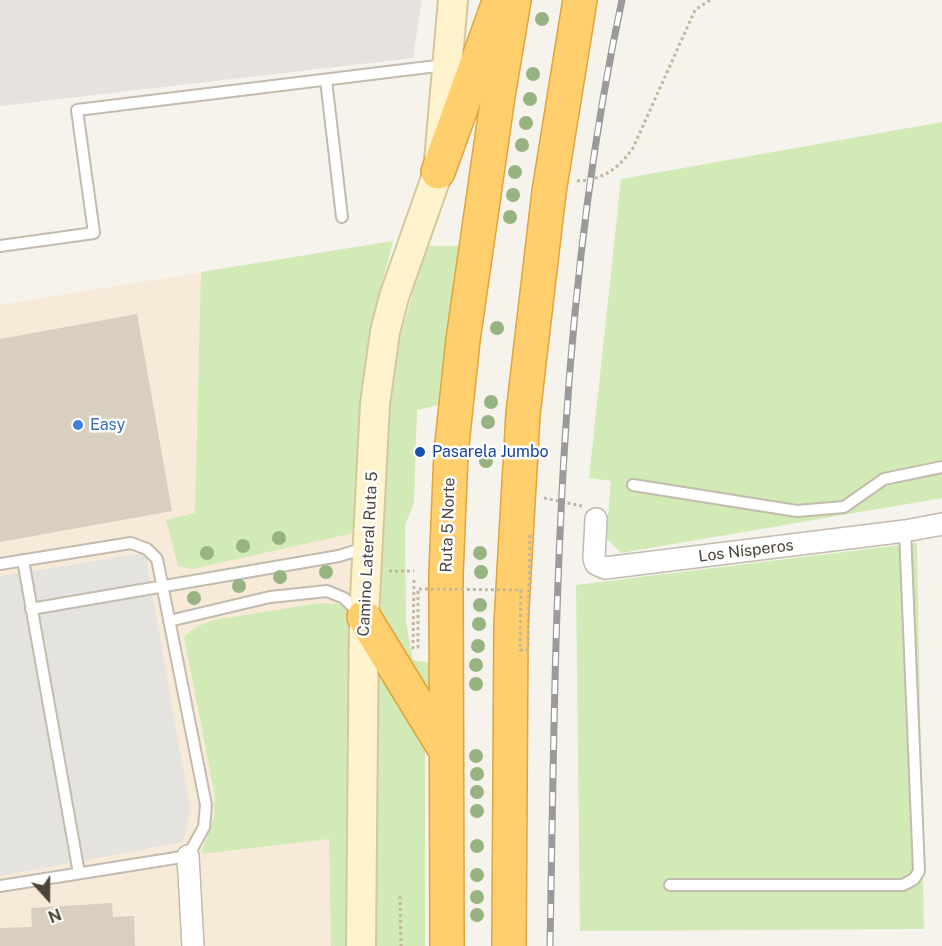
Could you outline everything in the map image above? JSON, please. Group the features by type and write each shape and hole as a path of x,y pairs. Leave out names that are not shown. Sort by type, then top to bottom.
{"highway":[{"path":"438,172 499,0"},
{"name":"Ruta 5 Norte","path":"447,946 448,514 456,396 514,0"},
{"path":"509,946 511,626 523,414 550,182 579,0"},
{"path":"364,617 446,751"}],"street":[{"name":"Camino Lateral Ruta 5","path":"361,946 364,617 375,404 385,332 398,287 438,172 453,0"},
{"name":"Los Nísperos","path":"596,519 594,559 596,564 605,568 905,531 942,524"},
{"path":"188,856 193,946"}],"lane":[{"path":"0,246 94,233 77,110 447,65"},
{"path":"326,80 342,217"},
{"path":"633,485 797,511 844,507 884,479 942,467"},
{"path":"670,885 903,885 914,879 919,871 905,531"},
{"path":"0,564 131,543 147,549 157,559 206,805 204,827 188,856 0,886"},
{"path":"32,609 339,555 368,547"},
{"path":"23,560 79,873"},
{"path":"169,621 270,597 327,591 344,598 364,617"}],"path":[{"path":"633,148 695,10 710,0"},
{"path":"535,497 586,507 596,519"},
{"path":"414,580 413,648 418,648 418,589 521,590 520,650 528,650 530,533"},
{"path":"400,896 401,946"}],"shaded area":[{"path":"0,0 422,0 413,58 0,106"},
{"path":"393,241 372,324 354,534 351,605 351,946 0,946 0,305"},
{"path":"145,553 190,808 183,842 0,876 0,576"}],"green space":[{"path":"942,122 942,498 621,553 606,538 611,481 589,478 621,179"},
{"path":"393,241 372,324 354,533 192,569 178,566 166,520 195,513 201,272"},
{"path":"426,246 466,246 446,403 417,410 414,503 405,525 406,622 413,660 433,663 434,707 384,630 376,586 393,363"},
{"path":"917,543 924,929 580,931 576,585"},
{"path":"320,603 351,605 351,946 331,946 329,839 201,854 214,818 215,796 184,637 196,627 214,620"},
{"path":"376,648 425,749 425,946 376,946"}],"building":[{"name":"Easy","path":"137,314 172,511 0,542 0,339"},
{"path":"112,903 113,917 134,916 135,946 0,946 0,928 32,927 31,908"}],"railway":[{"path":"550,946 558,590 571,353 583,235 600,117 622,0"}],"place":[{"name":"Easy","path":"78,425"},
{"name":"Pasarela Jumbo","path":"420,452"}]}
